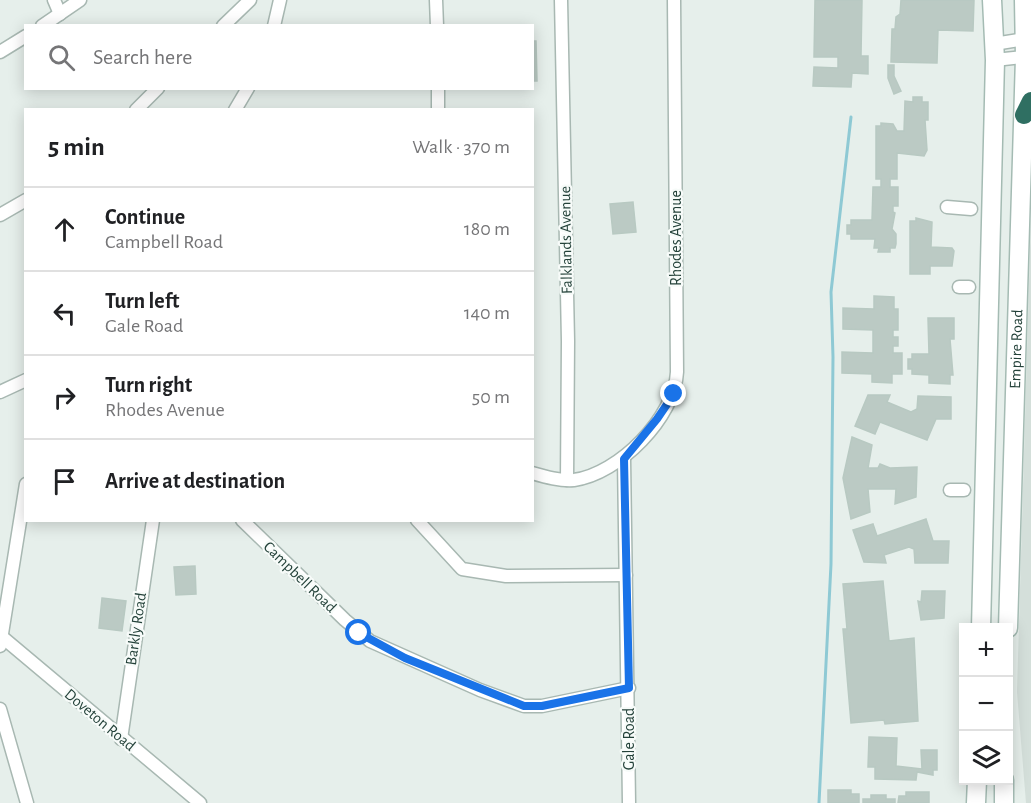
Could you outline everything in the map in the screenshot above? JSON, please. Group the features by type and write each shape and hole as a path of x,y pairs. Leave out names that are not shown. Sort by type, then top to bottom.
{"main road":[{"name":"Empire Road","path":"981,623 994,52 992,0"},
{"name":"Empire Road","path":"1008,623 1027,108 1028,32 1024,0"},
{"path":"976,803 977,785"},
{"path":"1004,785 1004,803"}],"street":[{"path":"54,0 60,14"},
{"path":"45,24 81,0"},
{"path":"225,24 250,0"},
{"path":"274,24 280,0"},
{"path":"436,0 437,24"},
{"name":"Falklands Avenue","path":"561,0 567,329 567,480"},
{"name":"Rhodes Avenue","path":"624,459 669,405 676,384 674,0"},
{"path":"994,52 1028,32"},
{"path":"0,52 24,37"},
{"path":"994,52 1028,56"},
{"path":"138,108 156,90"},
{"path":"238,105 247,90"},
{"path":"438,90 438,108"},
{"path":"0,215 24,201"},
{"path":"947,207 971,209"},
{"path":"0,392 24,381"},
{"path":"534,474 567,480 588,476 624,459"},
{"name":"Gale Road","path":"624,459 629,803"},
{"path":"950,490 964,490"},
{"path":"1,641 24,497"},
{"name":"Barkly Road","path":"121,739 153,522"},
{"name":"Campbell Road","path":"244,522 359,633 405,658 524,706 542,706 629,688"},
{"path":"419,522 456,564 469,570 528,576 626,574"},
{"name":"Doveton Road","path":"1,641 200,803"},
{"path":"0,709 27,803"}],"shaded area":[{"path":"1031,216 1031,803 1026,803 1017,692"}],"building":[{"path":"815,0 862,0 861,56 868,56 868,74 852,73 851,87 813,86 814,67 838,68 838,57 814,57"},
{"path":"901,0 974,0 973,31 938,30 937,63 891,62 892,29 895,29 896,17 900,14"},
{"path":"534,41 536,41 537,81 534,81"},
{"path":"888,65 894,65 894,76 901,91 894,94 888,78"},
{"path":"913,97 922,97 922,102 928,102 928,120 925,120 927,150 924,156 897,153 897,179 890,179 890,187 898,187 898,206 893,206 895,213 892,229 896,234 896,244 895,248 890,248 890,252 878,252 879,248 874,248 875,239 851,239 851,234 847,234 847,225 851,225 851,220 872,220 873,187 881,187 881,179 876,179 876,126 881,126 881,123 893,124 897,131 904,131 905,101 913,102"},
{"path":"633,202 636,232 613,234 610,204"},
{"path":"916,218 932,222 931,247 952,248 954,251 952,266 930,266 930,274 910,274 910,221 916,221"},
{"path":"874,296 894,297 894,309 898,309 898,330 893,330 893,337 898,337 898,346 893,346 893,353 902,353 902,374 892,374 892,383 872,382 872,374 842,373 842,352 873,353 873,330 843,329 843,308 874,309"},
{"path":"928,318 954,318 954,339 950,339 953,375 950,375 950,384 929,383 929,375 912,374 912,369 908,369 908,359 912,359 912,354 929,354"},
{"path":"868,395 890,395 887,402 911,412 917,409 918,396 951,397 951,419 936,419 927,440 880,422 875,434 855,426"},
{"path":"852,437 872,445 868,468 878,468 880,464 890,468 917,467 916,497 895,504 896,489 868,489 870,512 851,519 843,478"},
{"path":"926,519 933,541 949,541 948,563 915,563 914,549 909,547 884,555 886,563 864,562 853,530 873,524 877,536"},
{"path":"195,566 196,594 176,595 174,567"},
{"path":"883,581 889,641 914,638 918,721 885,724 884,720 851,723 843,629 847,629 843,584"},
{"path":"922,591 945,591 944,618 921,620 918,601 921,602"},
{"path":"102,598 126,601 122,631 99,628"},
{"path":"869,737 897,738 896,766 922,769 921,750 937,750 937,770 933,770 933,775 917,772 916,780 875,779 875,767 868,767"},
{"path":"828,790 851,790 851,794 859,794 859,803 828,803"},
{"path":"906,792 929,792 929,803 898,803 899,796 906,796"},
{"path":"871,795 886,795 886,799 895,799 895,803 863,803 863,799 871,799"}],"waterway":[{"path":"819,803 831,564 833,357 831,292 851,117"}],"route":[{"path":"359,633 405,658 511,703 524,706 542,706 629,688 624,459 669,405 674,394"}]}
